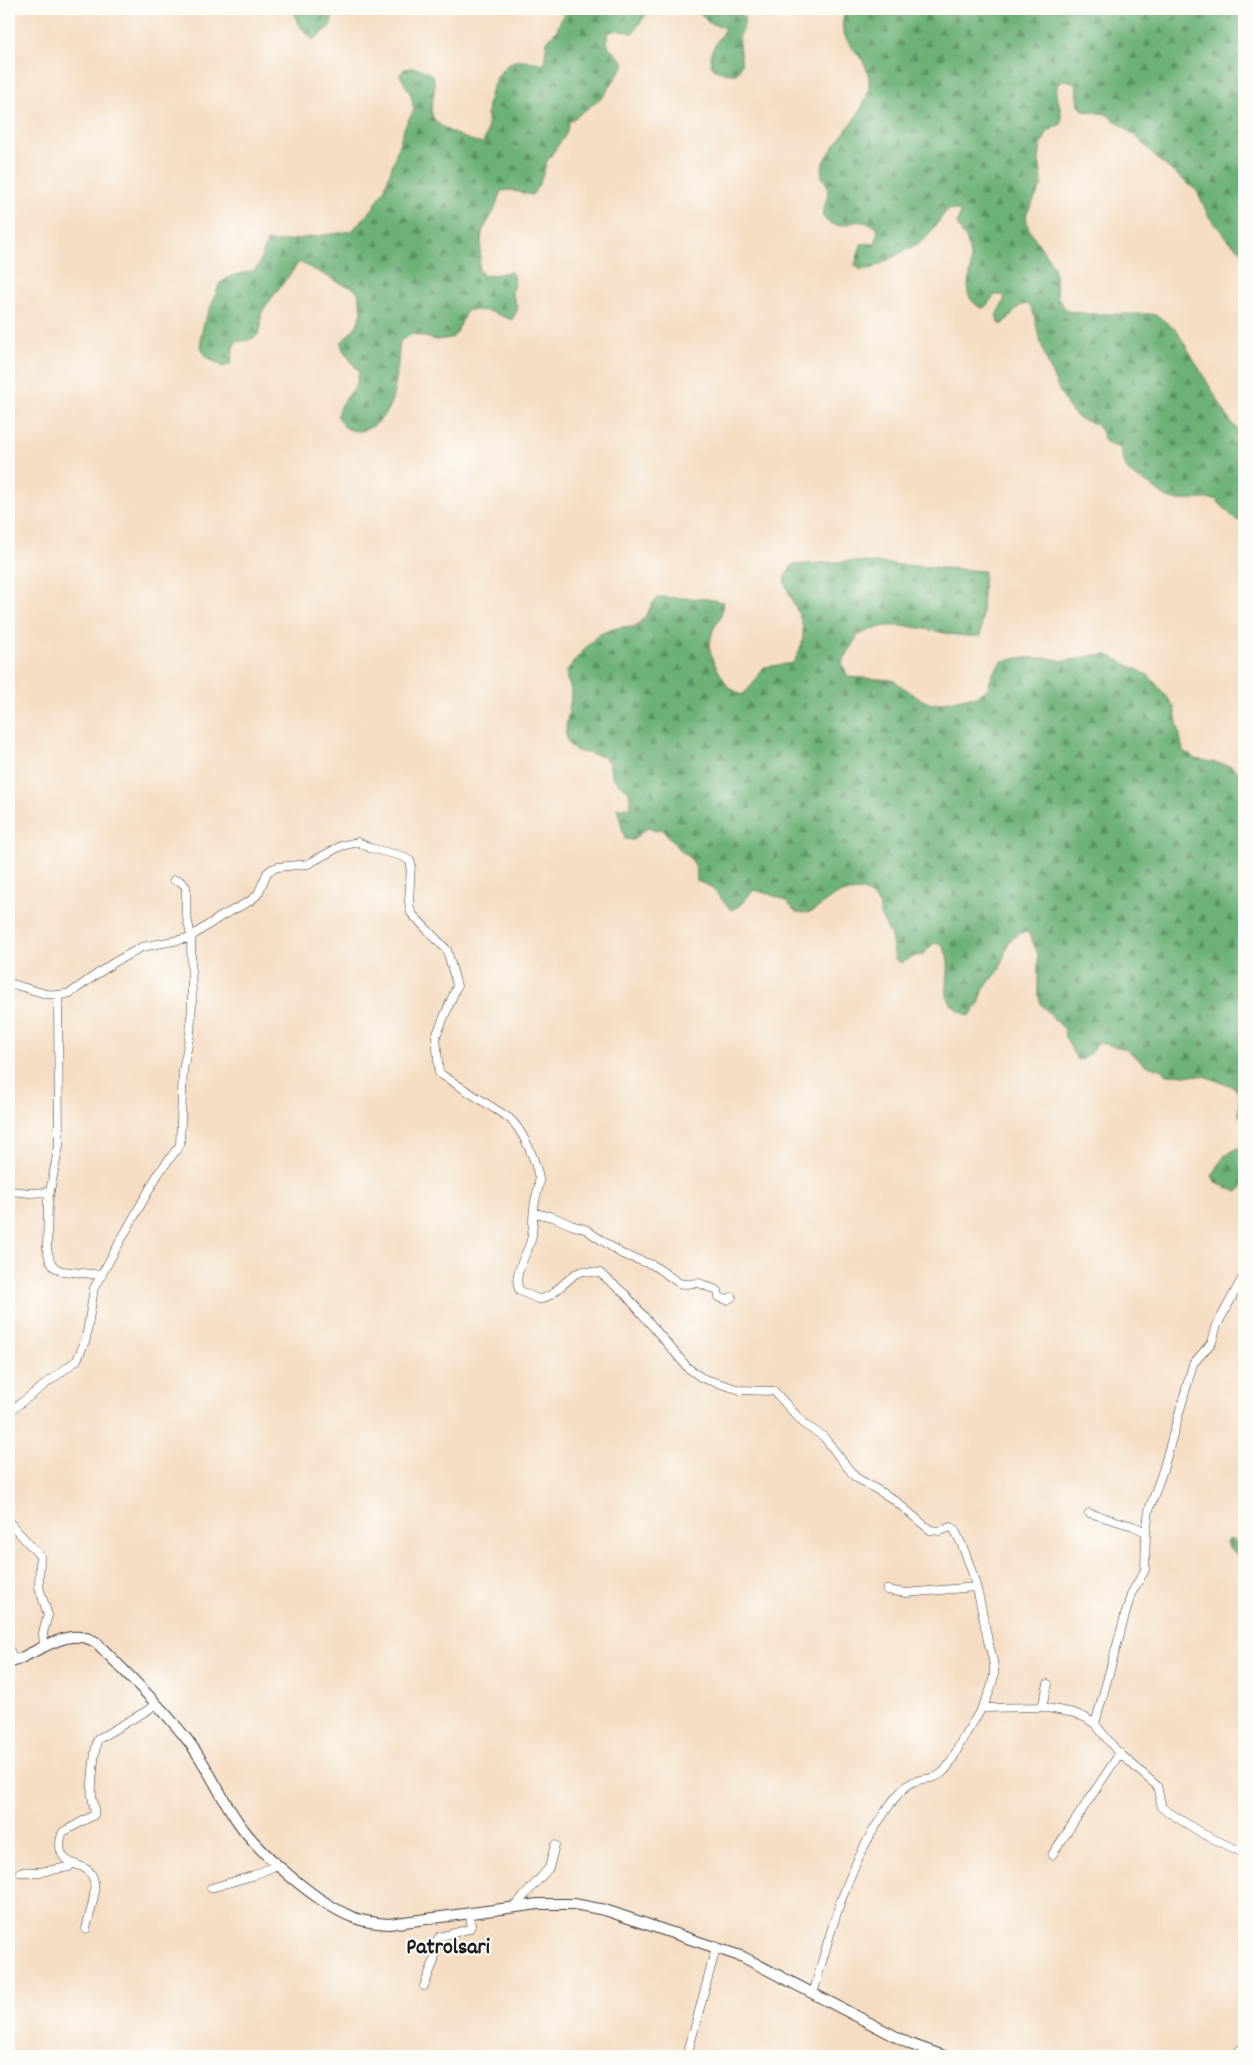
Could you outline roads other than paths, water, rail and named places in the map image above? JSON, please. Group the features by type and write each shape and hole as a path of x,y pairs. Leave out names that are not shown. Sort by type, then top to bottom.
{"street":[{"path":"9,983 46,994 70,993 113,963 142,947 191,936 254,897 267,873 278,867 308,864 341,846 358,842 370,848 399,855 410,860 409,902 411,913 447,950 457,986 436,1036 438,1071 443,1078 510,1118 521,1130 539,1182 532,1238 516,1281 520,1291 542,1299 552,1294 575,1274 600,1272 625,1294 688,1368 702,1378 726,1387 740,1390 774,1391 805,1425 823,1436 855,1477 893,1499 930,1530 940,1531 951,1527 954,1529 964,1548 975,1587 994,1666 994,1676 983,1708 961,1741 946,1769 934,1778 919,1780 904,1789 883,1815 868,1840 833,1924 812,1994"},
{"path":"9,1412 76,1360 86,1339 94,1288 158,1174 180,1145 183,1070 191,1028 191,936 186,913 186,887 180,881 174,880"},
{"path":"58,995 58,1146 48,1209 47,1249 54,1267 62,1271 102,1275"},
{"path":"9,1188 10,1191 30,1194 50,1192"},
{"path":"534,1213 553,1217 585,1229 622,1254 653,1265 681,1284 699,1283 718,1290 719,1297 727,1300 732,1297"},
{"path":"1095,1724 1131,1594 1144,1570 1149,1510 1166,1461 1193,1364 1212,1342 1217,1325 1244,1275"},
{"path":"1089,1513 1146,1532"},
{"path":"9,1522 40,1556 40,1587 48,1615 43,1633 44,1647"},
{"path":"887,1590 906,1592 975,1587"},
{"path":"9,1649 12,1662 73,1636 89,1638 97,1643 181,1731 203,1761 248,1835 277,1865 320,1898 351,1916 362,1920 389,1924 515,1906 556,1903 589,1906 743,1957 910,2044 944,2056"},
{"path":"1042,1707 1048,1684"},
{"path":"86,1929 93,1898 94,1880 88,1870 63,1857 60,1839 63,1832 94,1815 95,1808 92,1794 96,1742 102,1736 148,1710 154,1704"},
{"path":"983,1708 1042,1707 1074,1713 1095,1724 1120,1753 1157,1786 1162,1808 1203,1834 1244,1853"},
{"path":"1052,1855 1120,1753"},
{"path":"515,1906 548,1868 555,1845"},
{"path":"20,1872 40,1872 69,1867 72,1863"},
{"path":"211,1888 252,1876 277,1865"},
{"path":"424,1986 434,1961 437,1941 444,1934 469,1929 471,1926 470,1913"},
{"path":"687,2056 716,1948"},
{"path":"1235,2056 1244,2045"}],"district":[{"name":"Patrolsari","path":"448,1945"}]}
